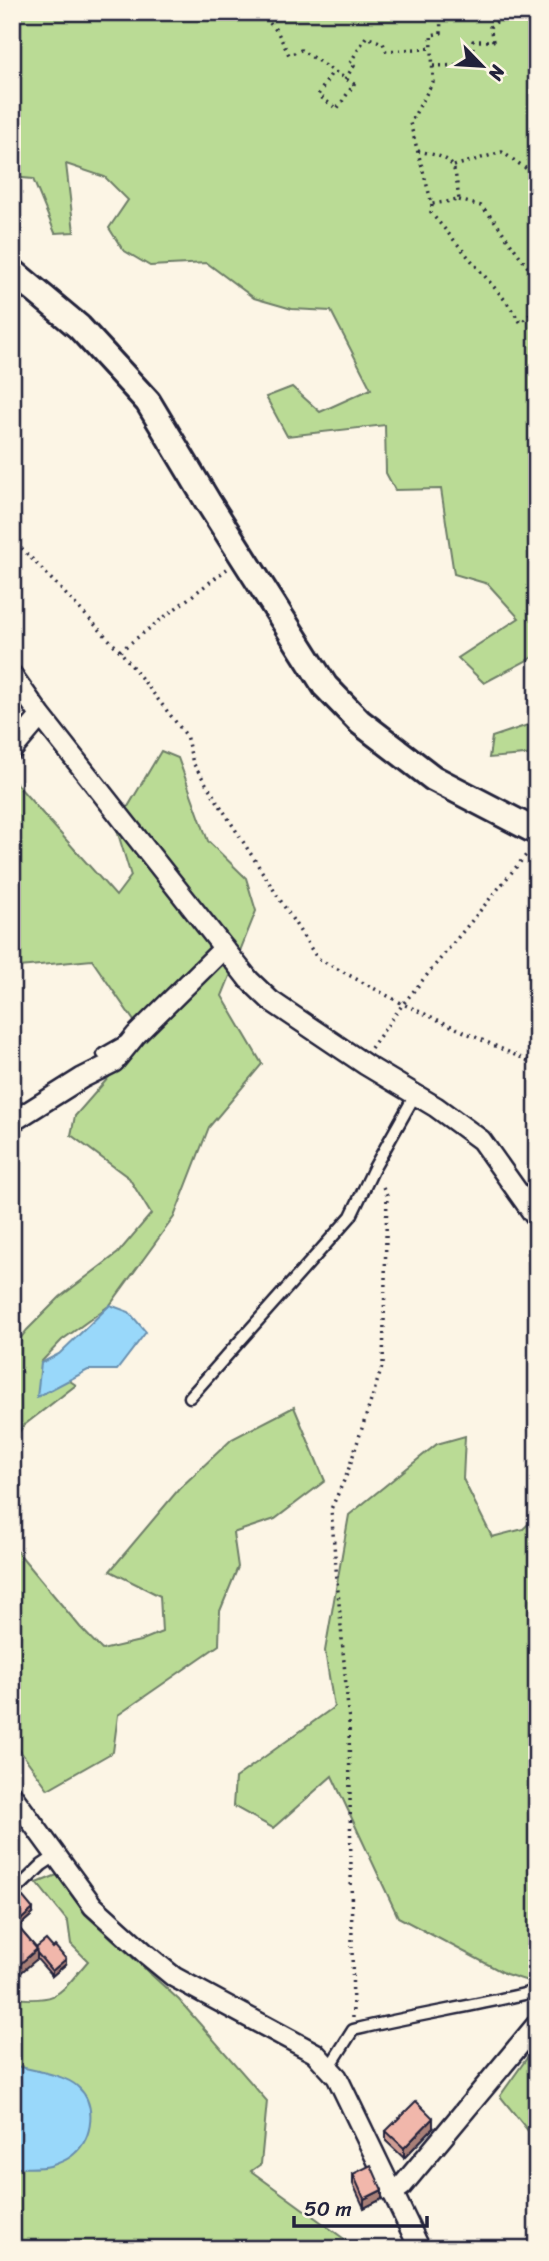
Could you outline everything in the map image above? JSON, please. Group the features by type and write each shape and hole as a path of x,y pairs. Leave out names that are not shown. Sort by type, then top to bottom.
{"street":[{"path":"12,271 79,327 149,401 243,558 325,686 360,722 433,778 537,832"},
{"path":"12,675 41,716 249,980 271,1001 481,1140 537,1219"},
{"path":"12,750 41,716"},
{"path":"12,1122 82,1078 114,1062 136,1035 224,948"},
{"path":"12,1795 93,1906 174,1977 315,2053 329,2068 337,2077 420,2249"},
{"path":"392,2193 402,2186 537,2024"}],"lane":[{"path":"103,1054 136,1035"},
{"path":"190,1397 351,1216 374,1168 415,1095"},
{"path":"12,1894 42,1865 57,1855"},
{"path":"329,2068 353,2030 537,1991"}],"path":[{"path":"262,12 277,31 289,55 300,50 354,84 337,109 318,95 333,71"},
{"path":"265,18 280,12"},
{"path":"440,12 441,33 431,35 433,82 410,122 432,204 431,213 505,300 520,323 537,307"},
{"path":"432,66 473,65 473,41 493,41 490,27 509,12"},
{"path":"521,12 537,34"},
{"path":"345,79 354,66 350,63 366,37 383,43 386,51 432,48"},
{"path":"418,151 443,156 454,166 459,200"},
{"path":"454,166 502,152 537,176"},
{"path":"432,204 459,200 481,206 537,280"},
{"path":"12,538 120,651 186,735 193,763 317,958 403,1004 537,1065"},
{"path":"120,651 243,558"},
{"path":"366,1065 370,1049 403,1004 537,842"},
{"path":"353,2030 349,1721 331,1509 347,1474 383,1364 387,1195 374,1168"}],"green space":[{"path":"12,12 537,12 537,659 533,657 484,683 458,658 519,618 488,584 454,574 441,489 395,490 386,473 385,425 287,436 266,397 292,387 320,412 371,389 331,311 292,309 254,298 207,263 150,266 123,250 109,228 128,200 105,177 66,164 74,232 55,233 33,179 12,177"},
{"path":"537,722 537,754 489,758 492,737"},
{"path":"161,751 178,758 208,841 246,878 256,911 222,996 262,1064 209,1127 174,1217 110,1305 62,1340 41,1362 76,1385 23,1426 12,1443 12,1349 60,1297 118,1253 151,1214 129,1178 71,1135 75,1116 123,1061 136,1024 92,960 19,967 12,957 12,779 116,896 131,876 116,827"},
{"path":"294,1407 325,1481 275,1519 233,1533 238,1567 220,1611 219,1645 118,1715 113,1752 48,1789 12,1740 12,1545 102,1650 140,1641 162,1632 160,1596 110,1571 179,1489 232,1439"},
{"path":"465,1436 463,1479 492,1537 523,1529 537,1516 537,1984 506,1974 398,1917 332,1776 273,1828 233,1806 235,1778 334,1707 325,1651 349,1515 437,1444"},
{"path":"57,1875 85,1914 179,2000 267,2101 261,2164 251,2171 358,2249 12,2249 12,1998 40,1999 57,1994 88,1961 71,1944 68,1922 37,1883"},
{"path":"537,2044 537,2142 500,2096"}],"water":[{"path":"110,1305 129,1312 146,1332 117,1370 88,1370 37,1397 41,1363 59,1354"},
{"path":"12,2065 65,2079 84,2094 90,2111 89,2130 80,2147 69,2158 46,2167 12,2168"}],"building":[{"path":"23,1897 33,1909 17,1923 12,1917 12,1906"},
{"path":"18,1927 37,1949 12,1971 12,1932"},
{"path":"46,1940 66,1959 52,1971 36,1948"},
{"path":"416,2101 433,2118 404,2148 386,2131"},
{"path":"371,2165 382,2190 364,2199 353,2174"}]}
